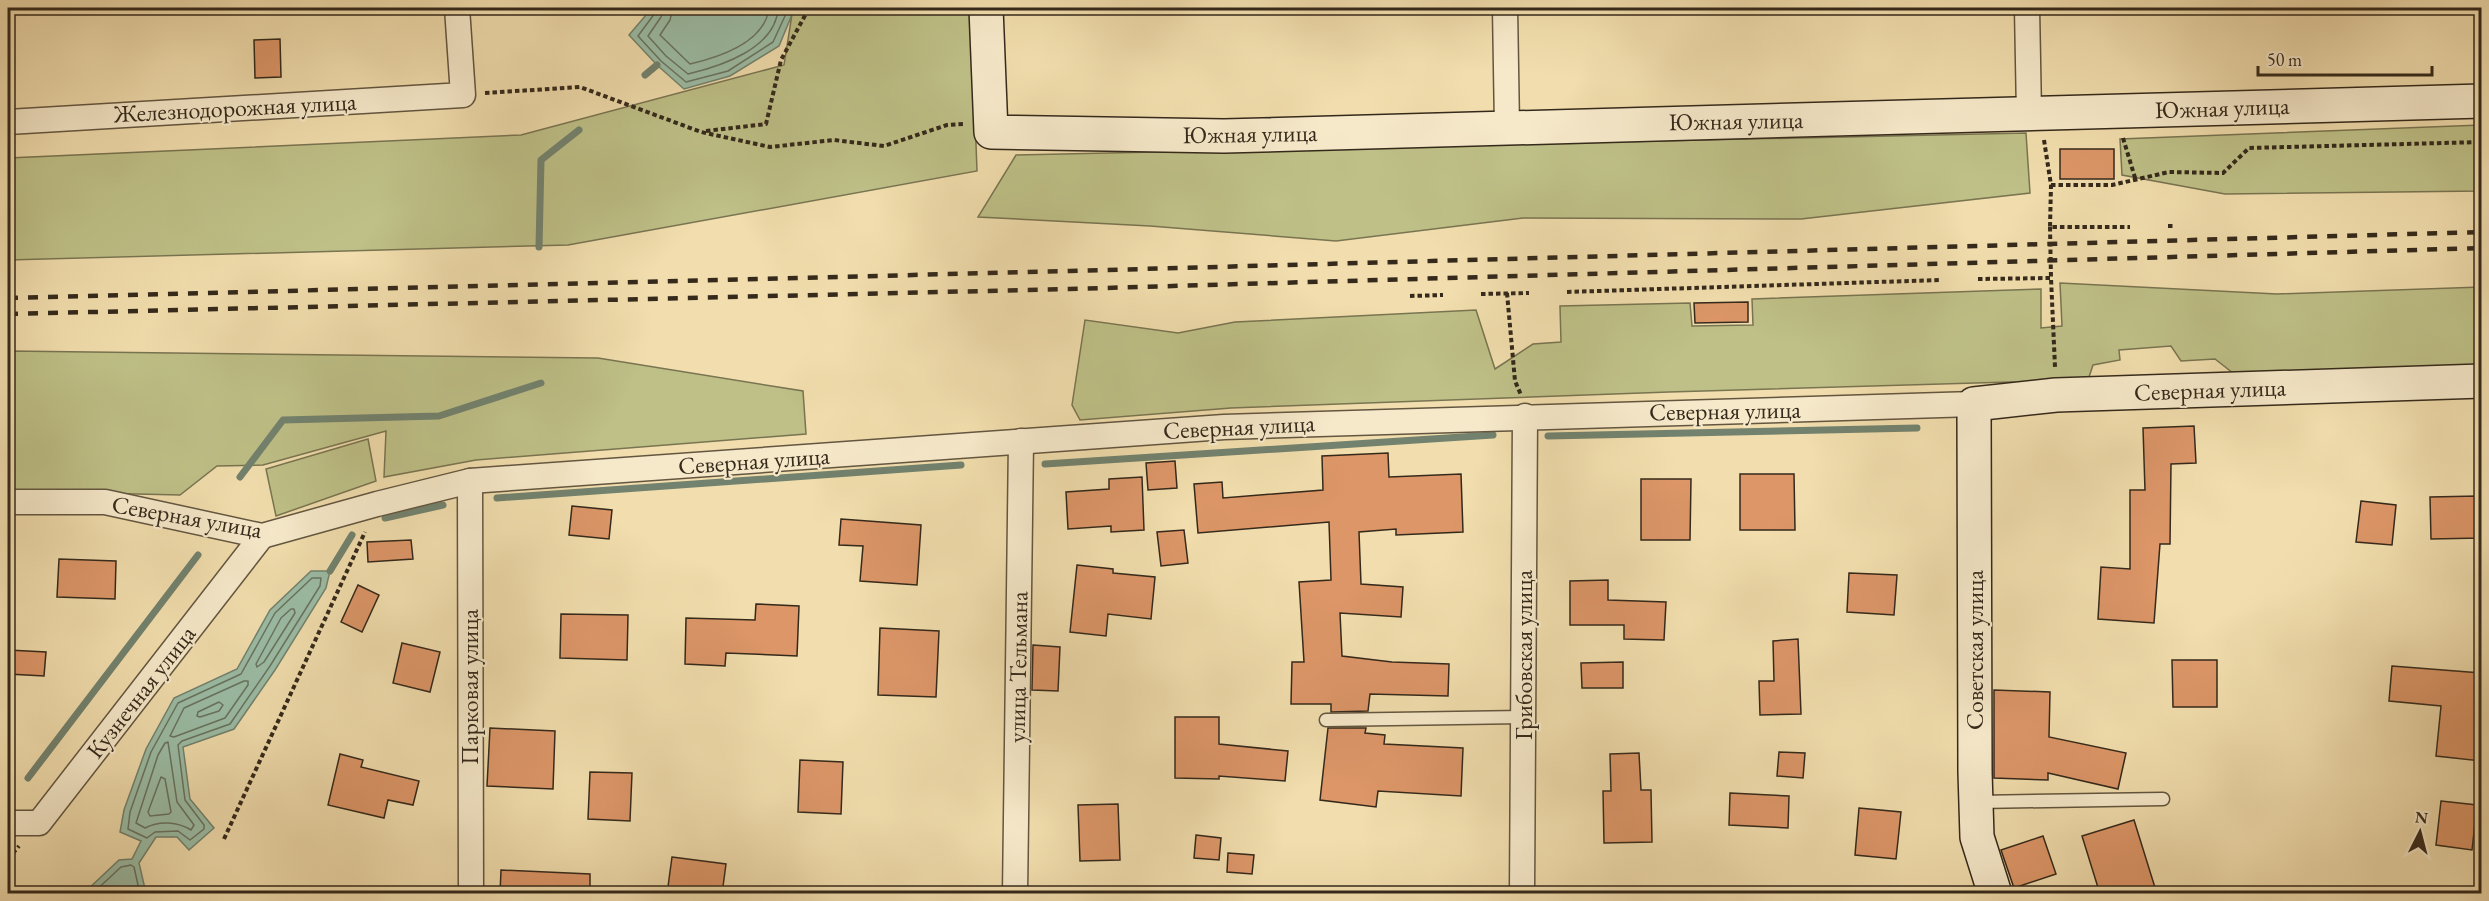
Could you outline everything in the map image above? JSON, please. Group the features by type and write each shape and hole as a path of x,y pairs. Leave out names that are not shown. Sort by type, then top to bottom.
{"street":[{"path":"457,8 463,95"},
{"path":"986,8 991,132"},
{"path":"1505,8 1507,127"},
{"path":"2028,8 2029,114"},
{"name":"Железнодорожная улица","path":"8,122 463,95"},
{"name":"Южная улица","path":"991,132 1224,136 2481,101"},
{"name":"Северная улица","path":"8,502 105,502 262,536 470,481 1021,441 1224,427 1974,404 2056,395 2481,381"},
{"name":"Советская улица","path":"1974,404 1977,837 1995,894"},
{"name":"Грибовская улица","path":"1522,894 1525,416"},
{"name":"улица Тельмана","path":"1015,894 1021,441"},
{"name":"Парковая улица","path":"470,481 471,894"},
{"name":"Кузнечная улица","path":"8,823 39,823 262,536"}],"lane":[{"path":"1326,720 1523,717"},
{"path":"1976,802 2163,799"}],"path":[{"path":"701,132 766,124 781,60 809,8"},
{"path":"463,95 580,87 701,132 770,147 834,140 884,147 947,125 964,124 991,132"},
{"path":"2115,111 2136,181"},
{"path":"2029,114 2044,135 2051,185 2050,278 2056,395"},
{"path":"2051,185 2112,185 2169,172 2223,173 2249,148 2481,142"},
{"path":"2050,227 2130,227"},
{"path":"1978,279 2050,278"},
{"path":"1567,292 1940,280"},
{"path":"1507,293 1515,381 1525,404 1525,416"},
{"path":"1481,294 1529,293"},
{"path":"1410,296 1443,296"},
{"path":"224,839 377,504"}],"green space":[{"path":"793,8 971,8 977,171 568,245 8,260 8,158 521,135 784,65"},
{"path":"2481,125 2481,191 2225,194 2122,175 2120,139"},
{"path":"2026,133 2030,193 1801,219 1523,218 1336,241 1150,226 978,217 1016,155"},
{"path":"2060,283 2277,294 2481,287 2481,374 2238,377 2215,359 2181,361 2171,346 2119,350 2120,360 2093,365 2086,386 2010,382 1669,392 1231,408 1080,420 1072,405 1085,320 1178,333 1235,322 1476,310 1495,369 1533,344 1561,342 1560,306 1690,303 1692,326 1753,325 1752,299 2041,289 2041,328 2062,326"},
{"path":"8,351 598,358 803,391 806,434 476,460 384,477 386,431 263,465 217,466 180,495 8,491"},
{"path":"368,439 376,481 276,516 266,469"}],"water":[{"path":"652,8 792,8 791,17 779,46 730,76 684,89 629,35"},
{"path":"311,571 330,571 326,588 275,670 234,729 183,747 190,799 214,828 189,850 177,837 156,837 139,863 146,893 60,893 85,892 119,860 132,859 141,841 120,832 124,810 146,749 174,698 237,669 270,610"}],"building":[{"path":"280,39 281,77 255,78 254,40"},
{"path":"2060,149 2114,149 2114,179 2060,179"},
{"path":"1748,302 1748,322 1695,323 1694,303"},
{"path":"2194,426 2196,463 2171,464 2170,544 2160,544 2154,623 2098,619 2101,567 2130,569 2130,490 2145,490 2143,428"},
{"path":"1388,453 1389,477 1461,474 1463,532 1396,535 1396,529 1359,532 1361,584 1403,587 1401,617 1340,613 1342,656 1392,662 1449,664 1448,696 1370,694 1368,711 1331,712 1331,704 1291,704 1292,662 1304,662 1299,582 1331,580 1329,522 1198,533 1194,484 1222,482 1223,498 1323,490 1322,456"},
{"path":"1175,461 1177,488 1148,490 1146,463"},
{"path":"1740,474 1794,474 1795,530 1740,530"},
{"path":"1142,477 1144,530 1111,532 1111,526 1068,529 1066,492 1109,489 1109,479"},
{"path":"1641,479 1691,479 1690,540 1641,540"},
{"path":"2478,496 2478,508 2481,508 2481,538 2431,539 2430,497"},
{"path":"2361,501 2396,505 2392,545 2356,542"},
{"path":"572,506 612,510 609,539 569,535"},
{"path":"841,519 921,525 917,585 860,581 863,546 839,545"},
{"path":"1184,530 1188,563 1161,566 1157,532"},
{"path":"411,540 413,559 368,562 367,542"},
{"path":"59,559 116,561 115,599 57,597"},
{"path":"1077,565 1113,569 1113,573 1155,577 1151,619 1108,614 1106,636 1070,632"},
{"path":"1849,573 1897,575 1894,615 1847,612"},
{"path":"1608,580 1608,600 1666,602 1664,640 1624,639 1624,625 1570,625 1570,581"},
{"path":"358,585 379,595 362,632 341,622"},
{"path":"756,604 799,606 797,656 726,653 725,666 685,664 686,618 755,620"},
{"path":"561,614 628,615 627,660 560,658"},
{"path":"880,628 939,631 936,697 878,695"},
{"path":"1798,639 1801,714 1760,715 1759,681 1774,681 1773,641"},
{"path":"402,643 440,652 430,692 393,683"},
{"path":"1033,645 1060,647 1058,691 1032,690"},
{"path":"8,650 46,652 44,676 8,674"},
{"path":"2172,660 2217,660 2217,707 2173,707"},
{"path":"1623,662 1623,688 1582,688 1581,663"},
{"path":"2392,666 2481,673 2481,761 2436,756 2441,706 2389,701"},
{"path":"1994,690 2050,692 2049,737 2126,753 2118,789 2048,773 2048,780 1994,778"},
{"path":"1175,717 1219,717 1219,744 1288,751 1285,781 1219,776 1219,779 1175,778"},
{"path":"490,728 555,731 553,789 487,786"},
{"path":"1328,728 1366,728 1365,733 1385,735 1384,744 1463,748 1461,796 1378,791 1376,807 1320,800"},
{"path":"1779,752 1805,753 1803,778 1777,776"},
{"path":"1639,753 1641,790 1651,790 1652,842 1604,843 1603,791 1611,791 1610,754"},
{"path":"340,754 363,760 361,767 419,781 413,805 388,800 384,818 328,805"},
{"path":"800,760 843,762 841,814 798,812"},
{"path":"590,772 632,773 630,821 588,819"},
{"path":"1730,793 1789,796 1788,828 1729,825"},
{"path":"2441,801 2477,805 2472,850 2436,845"},
{"path":"1118,804 1120,860 1080,861 1078,805"},
{"path":"1859,808 1901,812 1896,859 1855,855"},
{"path":"2134,820 2157,894 2100,894 2082,836"},
{"path":"1196,835 1221,838 1219,860 1194,858"},
{"path":"2043,836 2056,874 2014,888 2001,850"},
{"path":"1228,853 1254,855 1252,874 1227,872"},
{"path":"672,857 726,864 722,894 667,894"},
{"path":"501,870 590,874 590,894 500,894"}],"waterway":[{"path":"645,75 657,65"},
{"path":"539,247 541,160 579,130"},
{"path":"240,477 283,420 439,416 541,383"},
{"path":"1548,436 1917,428"},
{"path":"1045,464 1493,435"},
{"path":"497,498 961,465"},
{"path":"385,518 443,505"},
{"path":"330,571 352,535"},
{"path":"28,778 198,555"}],"railway":[{"path":"8,298 2482,232"},
{"path":"8,314 1069,289 2482,248"}]}
